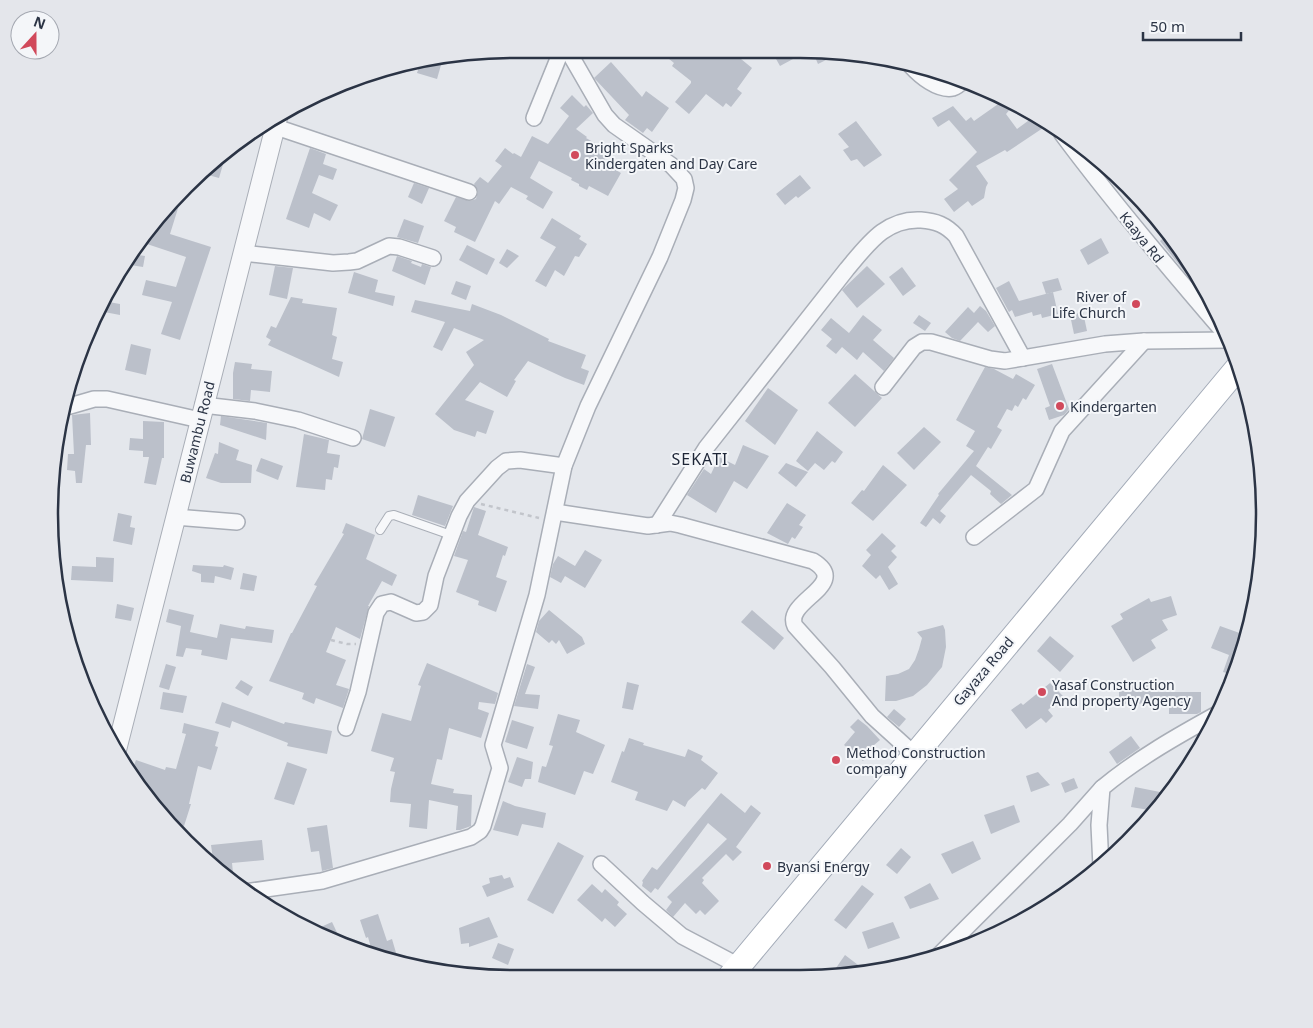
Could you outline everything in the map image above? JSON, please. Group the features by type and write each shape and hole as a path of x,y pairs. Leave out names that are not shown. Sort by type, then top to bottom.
{"main road":[{"name":"Gayaza Road","path":"735,970 1233,373"}],"street":[{"path":"534,118 558,58"},
{"path":"255,890 322,880 471,837 480,831 500,768 493,745 537,595 564,466 588,406 660,257 686,188 684,179 671,165 614,125 605,114 572,58"},
{"path":"918,73 942,87 953,88 957,86"},
{"path":"282,121 468,192"},
{"name":"Buwambu Road","path":"119,741 277,124"},
{"name":"Kaaya Rd","path":"1075,150 1159,258 1210,317"},
{"path":"657,525 706,448 847,269 866,247 892,224 907,220 930,221 949,229 956,236 1023,358"},
{"path":"243,253 333,263 357,261 390,246 433,258"},
{"path":"883,387 914,348 922,342 931,342 1005,361 1105,344 1144,341 1221,340"},
{"path":"974,537 1036,489 1062,431 1144,341"},
{"path":"71,406 94,399 107,399 202,413 255,411 298,420 353,438"},
{"path":"346,728 358,692 376,613 382,604 391,602 416,613 424,612 430,606 436,576 451,535 468,501 497,468 506,461 520,460 564,466"},
{"path":"175,517 237,522"},
{"path":"554,517 648,526 670,523 813,561 819,565 825,574 825,579 822,586 794,613 793,622 872,716 914,754"},
{"path":"949,945 1070,824 1102,788 1122,771 1206,720"},
{"path":"1101,857 1099,825 1102,788"},
{"path":"601,864 682,936 730,970"}],"lane":[{"path":"380,530 389,516 394,515 451,535"}],"path":[{"path":"468,501 554,517"},
{"path":"331,640 347,644 368,644"}],"building":[{"path":"668,58 742,58 752,68 737,89 742,93 731,107 726,103 723,107 706,94 689,114 675,102 691,81 672,66 674,63"},
{"path":"776,58 792,58 793,59 780,66"},
{"path":"815,58 830,58 818,64"},
{"path":"611,62 642,97 646,91 669,108 652,132 647,128 643,133 625,120 629,115 594,78"},
{"path":"442,63 437,79 417,73 419,67"},
{"path":"572,95 584,107 586,105 593,113 576,129 586,138 609,151 603,163 621,173 608,196 589,186 587,190 579,186 579,184 571,180 572,178 539,161 530,178 553,192 543,209 526,199 528,196 511,187 499,204 495,201 475,242 454,232 456,227 444,221 456,197 470,201 476,199 478,191 474,184 480,177 488,183 502,166 495,161 505,148 521,157 532,136 548,144 569,116 560,108"},
{"path":"998,104 1010,110 1006,114 1017,129 1029,120 1043,128 1007,152 1005,150 976,166 988,183 984,198 972,206 968,201 954,212 944,199 958,189 949,180 977,152 949,120 938,127 932,118 953,106 966,121 971,117 974,121"},
{"path":"856,121 882,155 864,167 857,159 851,161 843,150 849,147 838,134"},
{"path":"310,148 326,154 323,164 337,169 333,180 319,175 312,193 338,205 330,221 314,213 309,228 286,219"},
{"path":"224,162 219,178 209,175"},
{"path":"800,175 811,188 798,198 796,196 785,205 776,194"},
{"path":"414,183 429,188 422,204 408,197"},
{"path":"179,204 170,234 211,247 180,340 161,334 172,302 142,295 146,280 176,287 186,257 146,244"},
{"path":"552,218 581,236 579,239 587,244 579,257 575,256 564,276 555,270 546,287 535,281 556,247 540,238"},
{"path":"404,219 424,226 418,243 397,237"},
{"path":"1101,238 1109,253 1088,265 1080,250"},
{"path":"1163,238 1188,276 1160,241"},
{"path":"467,245 495,259 487,275 459,260"},
{"path":"507,249 519,256 507,268 499,263"},
{"path":"138,255 145,256 143,267 131,265"},
{"path":"397,256 412,261 411,263 421,267 422,264 431,267 425,285 392,271"},
{"path":"275,266 293,268 287,299 269,295"},
{"path":"867,266 885,284 857,308 842,290"},
{"path":"902,267 916,286 903,296 889,277"},
{"path":"354,272 378,280 375,292 395,296 393,306 348,293"},
{"path":"1058,278 1062,290 1046,294 1042,282"},
{"path":"456,281 471,286 466,300 451,294"},
{"path":"1009,281 1019,301 1053,292 1058,314 1042,318 1041,314 1033,316 1032,312 1015,317 1012,310 1009,312 996,288"},
{"path":"291,297 303,299 302,303 337,308 332,335 337,337 332,359 343,362 339,377 268,345 271,340 266,337 271,326 276,328"},
{"path":"415,300 470,311 472,304 501,315 549,339 548,341 586,355 581,368 589,371 584,385 528,361 514,380 516,381 507,397 480,382 465,400 494,411 486,434 477,431 475,437 454,430 435,414 474,365 466,352 484,340 454,328 442,351 433,347 445,322 411,312"},
{"path":"110,302 120,304 120,315 105,312"},
{"path":"980,306 986,311 995,326 988,332 978,322 960,341 952,338 945,332 968,307 974,313"},
{"path":"1083,312 1087,331 1074,334 1070,315"},
{"path":"863,315 882,330 873,340 894,358 884,371 863,352 857,360 842,347 836,354 826,346 832,339 821,330 831,318 849,333"},
{"path":"919,315 931,323 925,331 913,323"},
{"path":"131,344 151,349 146,375 125,370"},
{"path":"235,362 252,364 251,369 272,371 270,392 251,390 250,401 233,399"},
{"path":"1052,364 1069,409 1064,415 1049,420 1045,408 1050,406 1037,369"},
{"path":"985,367 994,369 1013,379 1016,374 1035,385 1026,400 1023,398 1018,407 1015,405 1012,411 1007,409 997,427 1002,430 991,449 988,447 976,466 1012,495 1001,504 990,494 991,491 971,475 940,511 946,516 940,524 933,518 926,527 920,523 938,494 974,451 966,446 975,431 956,420"},
{"path":"855,374 882,398 855,427 828,403"},
{"path":"768,388 798,410 775,445 745,421"},
{"path":"370,409 395,417 385,447 362,439"},
{"path":"90,413 91,445 86,445 82,483 76,483 75,471 67,470 68,454 74,454 72,415"},
{"path":"221,416 267,423 266,440 220,425"},
{"path":"143,421 164,422 164,458 162,458 156,485 144,483 149,457 143,457 143,451 129,450 130,438 143,439"},
{"path":"924,427 941,442 914,470 897,453"},
{"path":"817,431 843,452 835,463 832,461 824,470 815,463 808,471 796,461"},
{"path":"304,434 329,440 327,453 340,455 338,468 334,467 332,480 326,479 325,490 296,487"},
{"path":"219,442 239,450 236,460 252,465 251,483 221,483 206,478 215,453 218,454"},
{"path":"743,445 769,456 747,489 734,481 716,513 687,495 704,469 711,474 719,457 735,465"},
{"path":"261,458 283,466 278,480 256,471"},
{"path":"786,463 808,472 796,487 778,473"},
{"path":"883,465 907,485 873,521 851,503 862,490 864,491"},
{"path":"418,495 453,506 445,526 412,515"},
{"path":"787,503 806,515 799,525 803,527 795,539 792,537 788,544 767,533"},
{"path":"474,507 486,511 478,535 508,547 505,556 503,555 496,577 507,581 496,612 478,605 479,601 456,592 468,560 454,556 463,531 466,532"},
{"path":"118,513 132,516 130,527 135,528 132,545 113,541"},
{"path":"346,523 375,535 366,559 397,575 392,586 382,581 368,606 360,639 336,627 326,652 346,660 336,685 349,689 343,708 316,698 314,704 302,699 304,693 269,681 291,633 317,586 314,585 344,534 342,533"},
{"path":"882,533 896,546 891,551 897,557 888,567 898,584 889,590 880,575 876,579 862,566 871,555 866,550"},
{"path":"585,550 602,560 585,588 565,576 561,583 550,577 553,564 558,556 575,566"},
{"path":"96,557 114,558 113,582 71,580 72,566 96,567"},
{"path":"193,565 223,567 224,565 234,568 231,580 215,576 214,583 201,582 201,574 192,571"},
{"path":"243,573 257,576 254,591 240,589"},
{"path":"1171,596 1177,615 1162,620 1168,630 1151,640 1156,648 1133,662 1111,626 1123,619 1120,614 1149,598 1151,602"},
{"path":"117,604 134,608 131,621 115,618"},
{"path":"169,609 194,615 190,632 217,638 220,624 245,629 246,626 274,630 272,643 231,638 227,660 201,655 202,650 186,648 183,657 176,656 181,626 166,622"},
{"path":"549,610 582,637 585,644 567,654 559,640 556,644 552,640 549,643 536,632 539,621"},
{"path":"752,610 784,638 774,650 741,622"},
{"path":"943,625 946,647 942,667 927,685 913,696 896,701 885,701 886,676 898,674 909,669 915,660 922,638 917,632"},
{"path":"1220,626 1240,633 1227,673 1223,672 1229,655 1211,648"},
{"path":"1050,636 1074,656 1060,672 1037,651"},
{"path":"427,663 498,693 495,704 479,702 478,709 489,713 481,738 449,728 442,760 437,759 431,784 454,789 453,793 472,795 471,826 460,830 456,830 458,806 429,800 427,829 409,827 411,804 390,802 395,772 390,771 394,758 371,751 382,713 411,721 421,686 418,685"},
{"path":"166,664 176,667 169,690 159,687"},
{"path":"527,664 535,667 525,694 540,695 538,709 514,706"},
{"path":"241,680 253,687 248,696 235,688"},
{"path":"627,682 639,685 633,710 622,708"},
{"path":"1050,683 1063,696 1048,710 1053,716 1046,723 1041,718 1026,729 1011,710 1021,703 1023,705"},
{"path":"1151,683 1152,692 1201,692 1201,712 1197,714 1169,714 1169,703 1119,704 1119,684"},
{"path":"163,692 187,696 183,713 160,709"},
{"path":"222,702 284,724 285,722 332,731 327,754 287,746 288,743 232,721 230,728 215,723"},
{"path":"894,709 906,719 899,727 887,717"},
{"path":"558,714 580,720 576,732 605,745 593,774 584,771 575,795 538,782 542,766 546,767 553,746 549,745"},
{"path":"858,719 880,740 868,750 870,752 863,761 844,745 855,732 850,727"},
{"path":"512,720 534,727 527,749 505,742"},
{"path":"184,723 219,732 215,746 218,747 211,770 198,766 189,804 191,804 184,826 180,825 171,815 133,767 136,760 165,770 166,767 176,769 186,734 182,733"},
{"path":"1131,736 1140,748 1117,764 1109,752"},
{"path":"629,738 644,743 643,745 685,757 688,749 703,756 701,760 718,773 705,790 702,788 688,801 685,807 673,800 667,811 635,800 638,792 611,782 622,751 624,752"},
{"path":"517,757 533,762 531,779 525,779 522,787 508,782"},
{"path":"287,762 307,769 294,805 274,799"},
{"path":"1038,772 1050,785 1031,792 1026,776"},
{"path":"1074,778 1078,788 1065,793 1061,783"},
{"path":"1135,787 1161,792 1146,810 1131,807"},
{"path":"721,793 745,813 751,805 761,813 736,847 742,852 733,861 726,854 702,878 704,880 702,883 719,901 705,915 700,910 696,914 685,903 673,917 666,910 672,902 667,897 727,839 708,823 658,890 655,888 651,893 642,886 642,881 652,867 657,870"},
{"path":"503,801 515,806 546,813 543,828 522,824 518,836 493,830"},
{"path":"1014,805 1020,822 991,834 984,815"},
{"path":"327,825 333,868 322,871 319,851 311,852 307,828"},
{"path":"262,840 264,860 232,863 233,874 213,857 211,845"},
{"path":"973,841 981,859 952,874 941,854"},
{"path":"558,842 584,856 553,914 527,900"},
{"path":"901,848 911,857 897,874 886,865"},
{"path":"502,875 504,879 510,877 514,887 487,897 482,886 490,883 489,878"},
{"path":"930,883 939,899 910,909 904,897"},
{"path":"592,884 602,893 605,889 619,902 617,905 627,914 615,927 605,918 602,922 577,900"},
{"path":"862,885 874,894 846,929 834,920"},
{"path":"378,914 387,941 392,939 397,955 371,947 360,920"},
{"path":"489,917 498,937 469,947 469,943 461,944 459,928"},
{"path":"332,922 338,936 321,927"},
{"path":"893,922 900,938 868,949 862,932"},
{"path":"498,943 514,949 508,965 492,958"},
{"path":"845,955 860,967 859,967 835,969"}],"place":[{"name":"Bright Sparks Kindergaten and Day Care","path":"575,155"},
{"name":"River of Life Church","path":"1136,304"},
{"name":"Kindergarten","path":"1060,406"},
{"name":"Yasaf Construction And property Agency","path":"1042,692"},
{"name":"Method Construction company","path":"836,760"},
{"name":"Byansi Energy","path":"767,866"}],"district":[{"name":"SEKATI","path":"700,459"}]}
